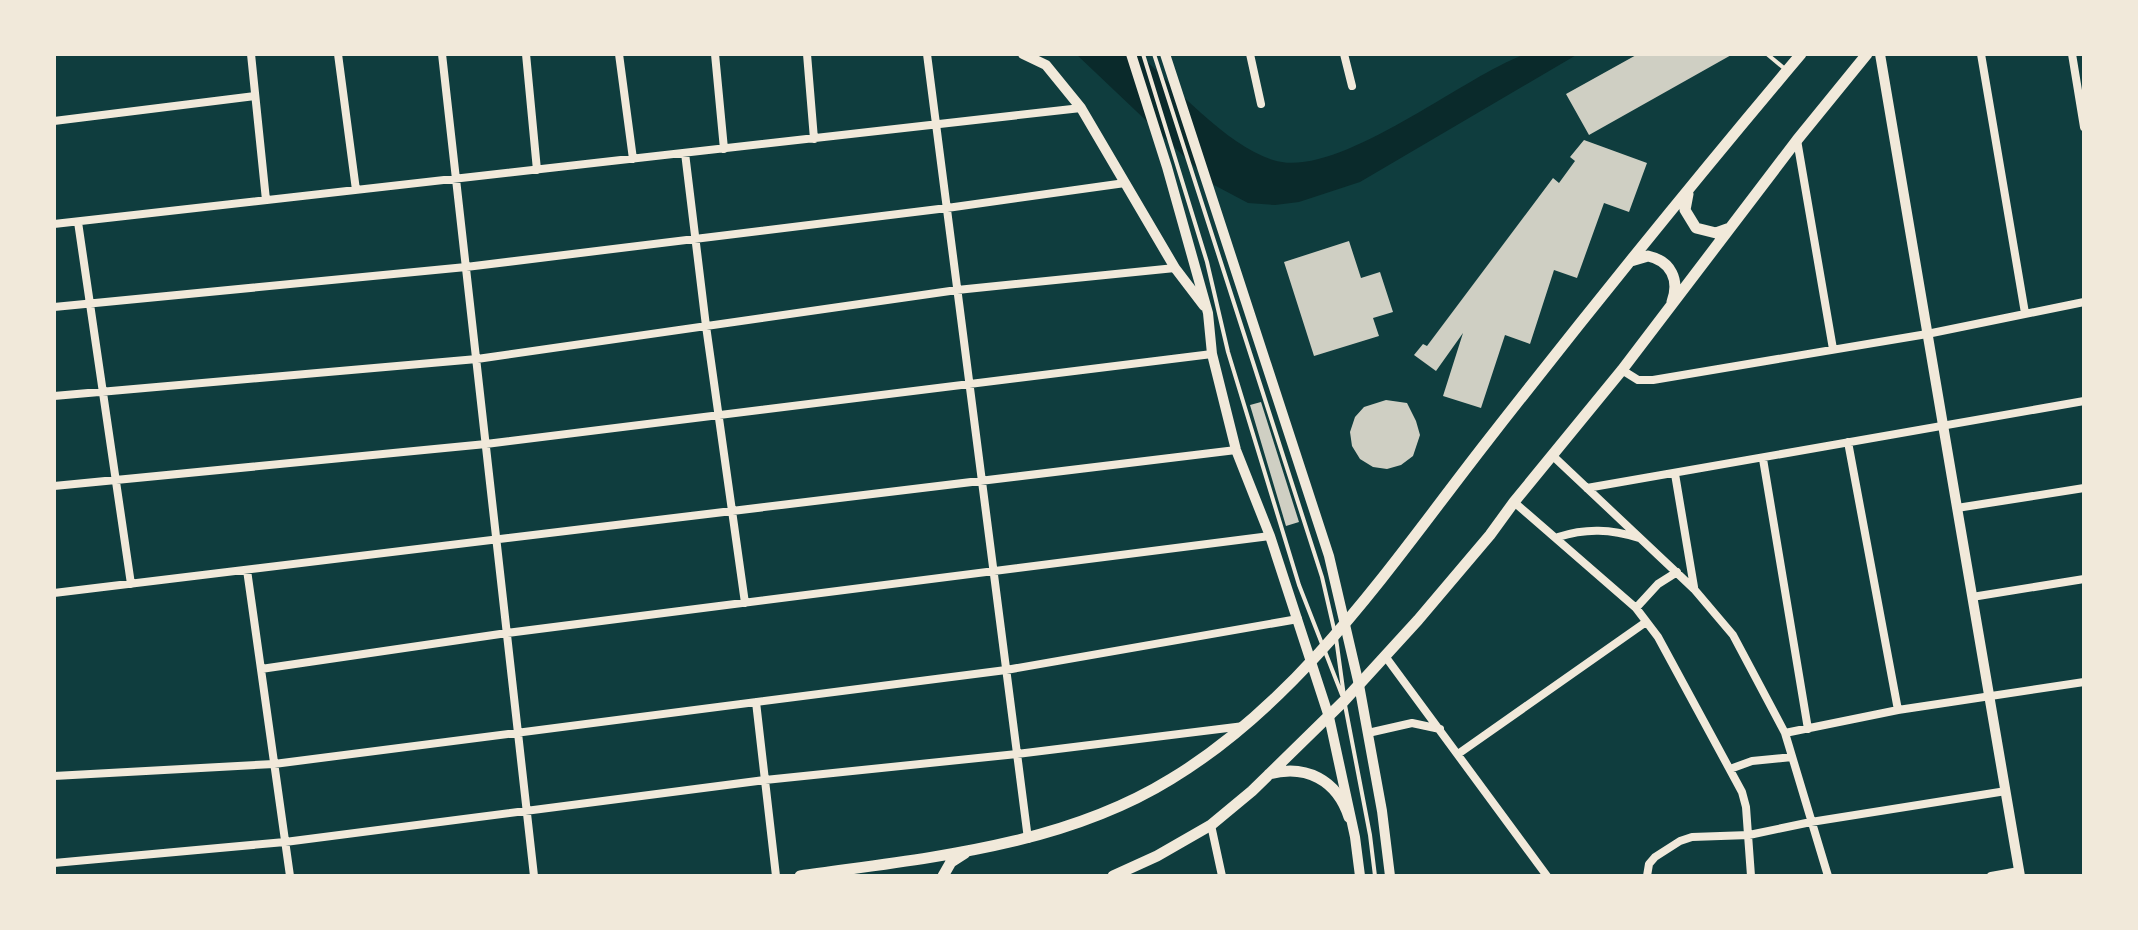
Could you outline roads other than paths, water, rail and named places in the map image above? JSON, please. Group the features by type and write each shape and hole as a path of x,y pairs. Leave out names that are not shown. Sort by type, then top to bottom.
{"main road":[{"path":"800,876 1028,839 1114,807 1172,779 1244,726 1346,623 1625,265 1801,54"},
{"path":"1113,876 1211,825 1329,717 1359,685 1490,535 1867,54"},
{"path":"1690,189 1685,203 1691,223 1709,233 1730,228"},
{"path":"1625,265 1648,256 1669,267 1676,289 1667,313"},
{"path":"1268,774 1283,770 1313,774 1336,791 1345,803 1349,817"},
{"path":"943,876 951,862 972,849"},
{"path":"880,865 901,876"}],"street":[{"path":"251,54 266,200"},
{"path":"338,54 356,190"},
{"path":"442,54 534,876"},
{"path":"526,54 537,170"},
{"path":"619,54 633,159"},
{"path":"715,54 724,149"},
{"path":"807,54 814,139"},
{"path":"927,54 1028,839"},
{"path":"1023,54 1046,65 1081,108 1175,268 1208,313"},
{"path":"1131,54 1208,313 1212,354 1236,450 1270,536 1329,717 1360,876"},
{"path":"1165,54 1329,556 1359,685 1390,876"},
{"path":"1250,54 1261,104"},
{"path":"1344,54 1352,86"},
{"path":"1880,54 2019,874 1991,876"},
{"path":"1981,54 2025,313"},
{"path":"2072,54 2084,127"},
{"path":"54,121 255,96"},
{"path":"54,224 1081,108"},
{"path":"1797,140 1833,349"},
{"path":"685,153 745,603"},
{"path":"54,307 466,267 1125,183"},
{"path":"78,222 131,584"},
{"path":"54,396 477,359 957,290 1175,268"},
{"path":"1622,370 1633,378 1647,381 1927,334 2084,302"},
{"path":"54,486 486,444 1212,354"},
{"path":"1587,488 2084,401"},
{"path":"1848,442 1898,710"},
{"path":"54,593 1236,450"},
{"path":"1553,456 1677,572 1733,635 1785,733 1828,876"},
{"path":"1763,459 1808,729"},
{"path":"1675,474 1694,589"},
{"path":"1957,508 2084,488"},
{"path":"1514,502 1558,537 1636,608 1658,637 1745,800 1751,876"},
{"path":"1558,537 1598,530 1621,532 1641,539"},
{"path":"261,669 507,633 1270,536"},
{"path":"247,570 290,876"},
{"path":"1636,608 1658,584 1677,572"},
{"path":"1972,597 2084,579"},
{"path":"54,776 274,764 1006,670 1298,619"},
{"path":"1458,754 1646,622"},
{"path":"1385,656 1547,876"},
{"path":"1785,733 1898,710 2084,682"},
{"path":"756,702 776,876"},
{"path":"1368,733 1412,723 1440,729"},
{"path":"54,863 285,842 765,780 1244,726"},
{"path":"1730,769 1752,761 1792,757"},
{"path":"1647,876 1649,864 1655,857 1692,837 1749,835 2006,791"},
{"path":"1211,825 1222,876"}],"lane":[{"path":"1143,54 1207,262 1232,367 1299,585 1344,701"},
{"path":"1154,54 1322,577 1335,634 1375,876"},
{"path":"1767,54 1787,70"}],"water":[{"path":"1543,52 1578,54 1360,182 1299,202 1275,205 1248,203 1214,185 1076,54 1139,54 1202,114 1237,142 1273,160 1299,162 1330,156 1363,142 1523,55"}]}
